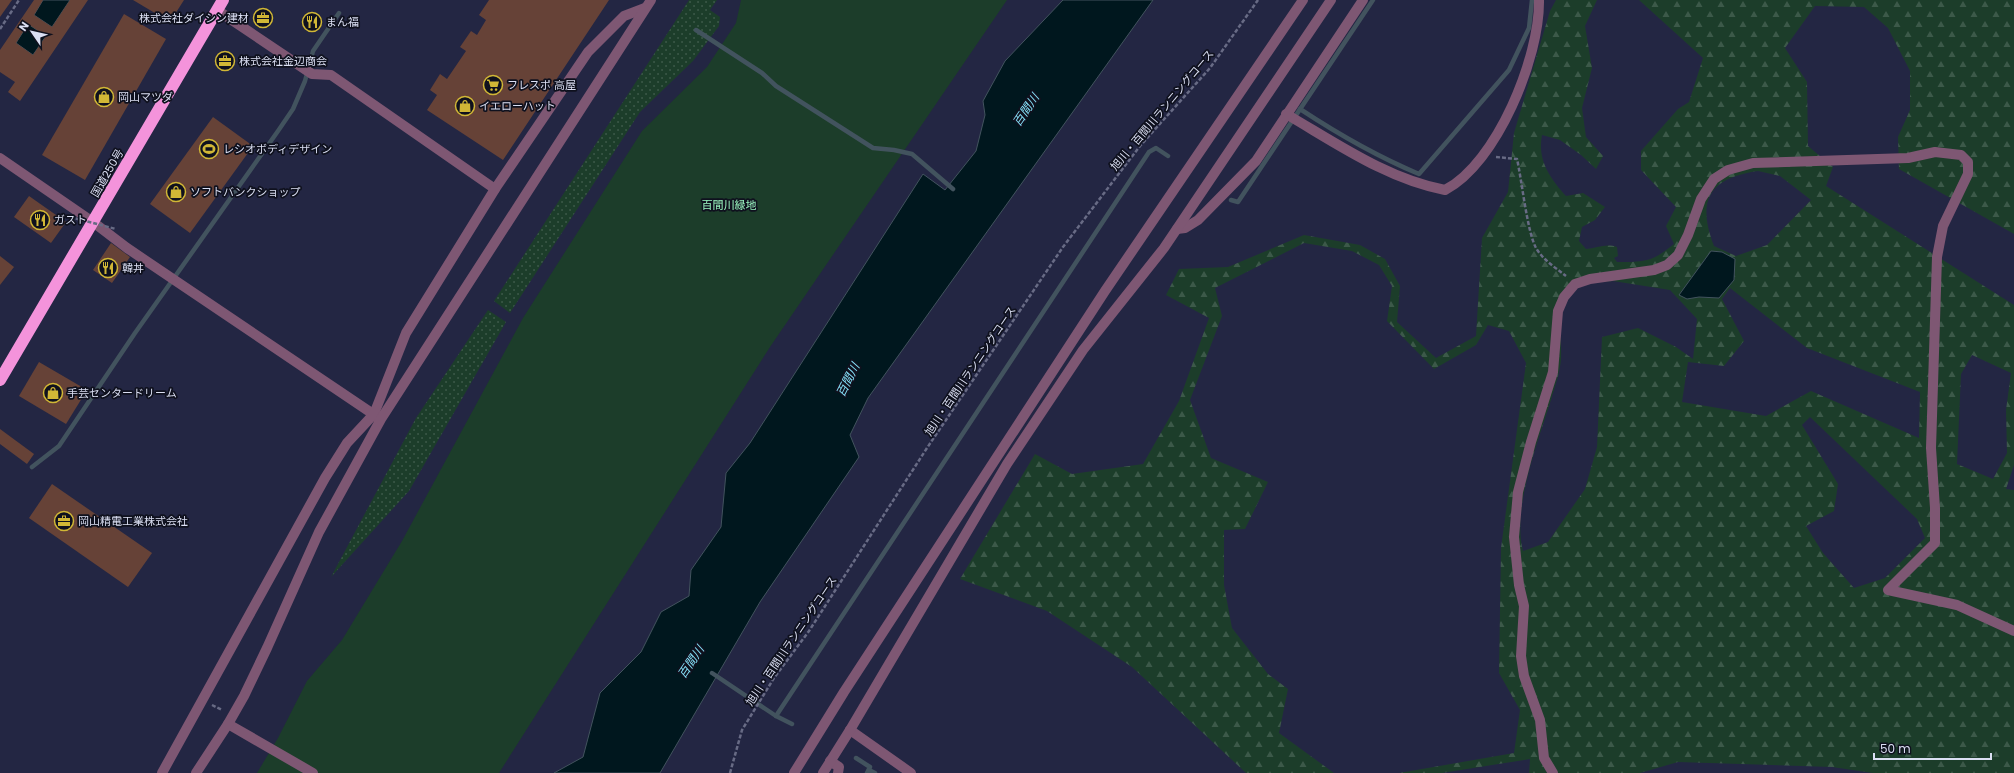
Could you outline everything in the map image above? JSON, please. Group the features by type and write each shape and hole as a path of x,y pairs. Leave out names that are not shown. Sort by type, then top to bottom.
{"highway":[{"name":"国道250号","path":"0,380 220,5"}],"street":[{"path":"794,773 844,692 1105,291 1303,0"},
{"path":"823,773 1007,464 1084,350 1154,261 1177,229 1331,0"},
{"path":"1177,229 1185,228 1198,220 1256,161 1291,117 1363,0"},
{"path":"1291,117 1347,150 1386,169 1411,180 1445,190 1455,185 1484,155 1501,126 1526,74 1535,39 1539,0"},
{"path":"162,773 325,478 347,443 378,417 406,333 495,189 588,52 624,16 648,4"},
{"path":"196,773 228,724 267,648 319,532 378,417 648,4"},
{"path":"220,5 308,72 331,75 495,189"},
{"path":"1553,773 1544,758 1540,720 1524,676 1521,656 1524,606 1519,585 1514,537 1518,492 1531,442 1553,372 1558,311 1564,297 1575,284 1590,279 1654,270 1667,265 1678,254 1688,235 1701,199 1714,179 1728,170 1753,163 1908,158 1935,152 1961,155 1968,162 1968,174 1943,226 1937,257 1931,448 1935,508 1934,544 1888,590 1957,605 2008,630 2014,631"},
{"path":"0,158 173,279 378,417"},
{"path":"228,724 313,773"},
{"path":"850,730 911,773"},
{"path":"830,761 839,767 838,773"}],"path":[{"path":"0,29 19,0"},
{"name":"旭川・百間川ランニングコース","path":"730,773 742,730 774,678 809,631 927,448 1063,247 1140,146 1210,68 1258,0"},
{"path":"1484,155 1517,159 1531,233 1536,248 1547,261 1575,284"},
{"path":"70,218 116,229"}],"green space":[{"path":"689,0 717,0 710,10 720,17 719,26 693,61 640,112 510,313 494,301"},
{"name":"百間川緑地","path":"741,0 1007,0 770,347 499,773 257,773 278,738 307,681 342,640 402,541 523,318 642,131 707,67 736,23"},
{"path":"1556,0 1597,0 1585,26 1592,68 1582,108 1586,137 1603,156 1596,169 1581,155 1560,140 1542,135 1541,153 1543,161 1550,175 1566,196 1583,193 1605,207 1595,220 1582,227 1579,241 1586,249 1605,246 1617,247 1618,256 1614,258 1617,262 1627,262 1642,261 1654,258 1674,244 1666,226 1676,207 1641,170 1641,151 1678,109 1689,102 1703,58 1639,0 2014,0 2014,234 1899,169 1898,137 1910,110 1910,71 1888,28 1864,7 1815,6 1785,48 1807,82 1808,146 1833,167 1826,186 2014,305 2014,465 2006,489 2014,490 2014,773 1873,773 1832,767 1678,762 1640,773 1529,773 1530,759 1442,773 1399,773 1514,753 1520,710 1499,673 1501,548 1526,363 1509,331 1488,325 1476,345 1434,369 1387,321 1392,286 1379,265 1352,251 1304,243 1215,288 1222,316 1190,400 1211,458 1268,482 1245,529 1224,530 1224,585 1232,628 1268,674 1288,689 1279,733 1334,773 1246,773 1132,667 1047,611 960,579 1035,454 1072,474 1143,464 1179,401 1209,318 1166,295 1179,269 1228,267 1304,235 1360,245 1385,259 1400,286 1397,322 1436,358 1476,336 1482,238 1508,192 1514,133 1550,11","holes":["1758,171 1780,176 1811,200 1767,245 1736,256 1714,246 1709,230 1707,203 1711,194 1718,185 1728,179 1742,174","1613,281 1670,290 1697,319 1693,359 1676,347 1638,328 1602,337 1597,447 1585,489 1548,542 1523,551 1520,534 1523,497 1533,457 1557,381 1561,359 1562,312 1568,295 1574,289 1587,283","1730,288 1807,348 1920,392 1919,438 1811,391 1766,416 1682,402 1688,362 1724,366 1744,341 1722,299","1972,355 2011,373 2006,410 2007,453 1993,479 1957,464 1961,374","1810,417 1917,519 1925,538 1885,578 1854,588 1823,553 1806,526 1834,511 1838,484 1802,425"]},
{"path":"488,310 506,322 409,491 331,577 416,418"}],"water":[{"path":"43,0 70,0 52,27 34,15"},
{"name":"百間川","path":"1063,0 1153,0 868,398 850,435 859,457 760,602 660,773 554,773 583,757 600,693 641,652 661,612 689,596 691,570 721,527 726,473 750,443 923,174 945,190 976,151 985,115 983,101 1005,61"},
{"path":"28,24 46,36 33,55 16,43"},
{"path":"1711,251 1722,252 1735,259 1734,280 1719,298 1699,297 1687,299 1679,295"}],"building":[{"path":"0,0 12,0 0,17"},
{"path":"34,0 43,0 34,15 52,27 70,0 88,0 20,101 8,92 15,82 0,72 0,50","holes":["28,24 46,36 33,55 16,43"]},
{"path":"133,0 184,0 170,22"},
{"name":"フレスポ 高屋","path":"489,0 609,0 503,160 427,110 437,95 430,90 440,74 447,79 466,51 460,47 471,31 477,35 486,20 479,15"},
{"name":"岡山マツダ","path":"124,14 166,39 85,180 42,155"},
{"path":"213,117 253,146 190,233 150,204"},
{"name":"ガスト","path":"29,196 66,222 51,243 14,217"},
{"path":"111,243 130,257 112,283 93,270"},
{"path":"0,256 14,267 0,285"},
{"name":"手芸センタードリーム","path":"39,362 87,390 66,424 19,396"},
{"path":"0,429 34,454 27,464 0,444"},
{"path":"52,484 152,553 128,587 29,518"}],"waterway":[{"path":"1231,200 1238,202 1373,0"},
{"path":"1300,109 1358,144 1419,174 1509,70 1529,28 1532,0"},
{"path":"32,467 59,446 135,333 293,109 305,81 313,51 339,13"},
{"path":"696,30 762,73 776,86 873,148 894,150 912,154 953,189"},
{"path":"776,716 1149,152 1156,148 1168,156"},
{"path":"712,673 776,716 792,724"},
{"path":"856,758 870,767 867,773"},
{"path":"869,770 875,773"}],"place":[{"name":"株式会社ダイシン建材","path":"263,18"},
{"name":"まん福","path":"312,22"},
{"name":"株式会社金辺商会","path":"225,61"},
{"name":"フレスポ 高屋","path":"493,85"},
{"name":"岡山マツダ","path":"104,97"},
{"name":"イエローハット","path":"465,106"},
{"name":"レシオボディデザイン","path":"209,149"},
{"name":"ソフトバンクショップ","path":"176,192"},
{"name":"ガスト","path":"40,220"},
{"name":"韓丼","path":"108,268"},
{"name":"手芸センタードリーム","path":"53,393"},
{"name":"岡山精電工業株式会社","path":"64,521"}]}
